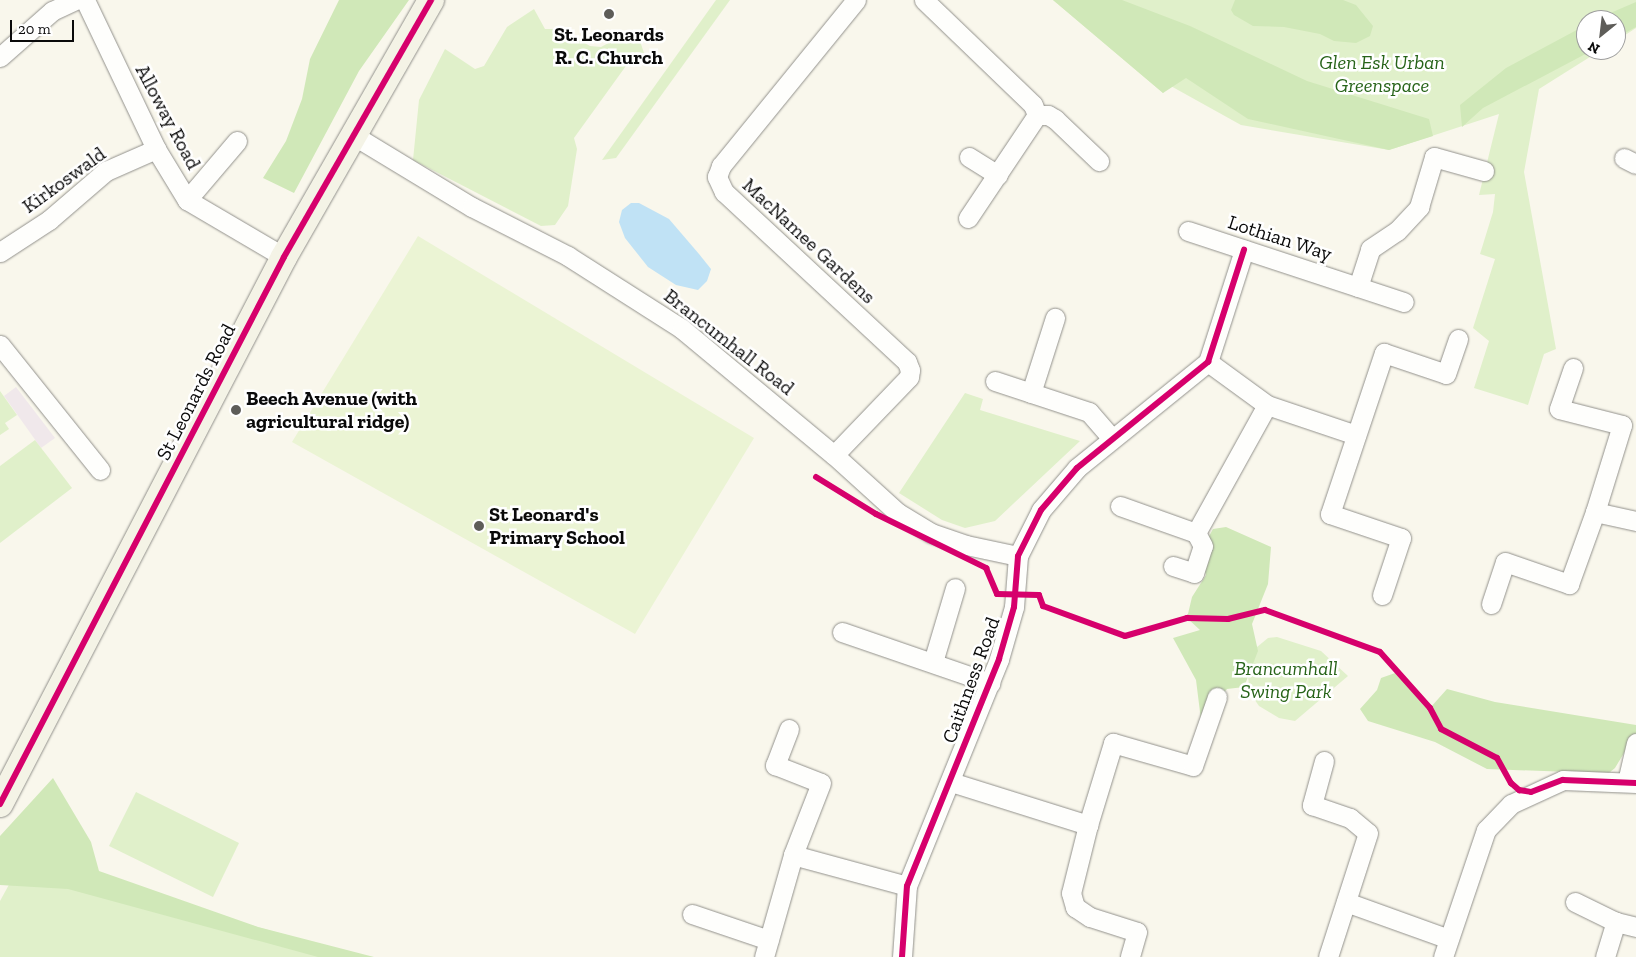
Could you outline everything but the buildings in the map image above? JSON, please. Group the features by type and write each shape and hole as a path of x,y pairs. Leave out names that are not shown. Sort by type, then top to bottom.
{"street":[{"path":"0,57 52,12 76,0"},
{"name":"Alloway Road","path":"85,0 156,149 187,200 284,257"},
{"name":"St Leonards Road","path":"0,804 284,257 430,0"},
{"name":"MacNamee Gardens","path":"834,455 909,377 910,370 907,362 724,192 716,177 721,166 856,0"},
{"path":"924,0 1033,105 1037,116"},
{"path":"1037,116 1048,115 1056,119 1099,161"},
{"path":"968,218 1037,116"},
{"name":"Brancumhall Road","path":"353,135 472,207 568,256 682,329 834,455 898,513 931,533 966,546 1018,556"},
{"name":"Alloway Road","path":"187,200 237,141"},
{"name":"Kirkoswald","path":"0,252 48,220 106,171 156,149"},
{"path":"969,157 998,175"},
{"path":"1358,287 1370,249 1396,232 1419,206 1434,157 1484,171"},
{"name":"Lothian Way","path":"1188,231 1404,302"},
{"path":"1244,250 1208,362 1267,405 1356,435"},
{"path":"1031,393 1055,318"},
{"path":"1382,595 1401,538 1330,514 1384,352 1446,374 1458,339"},
{"path":"0,345 100,470"},
{"name":"Caithness Road","path":"902,957 907,886 990,683 1014,607 1018,556 1041,510 1077,468 1208,362"},
{"path":"1490,604 1505,562 1569,584 1595,512 1622,425 1559,409 1573,368"},
{"path":"995,381 1089,412 1112,438"},
{"path":"1196,533 1267,405"},
{"path":"1120,506 1196,533 1203,546 1194,573 1173,566"},
{"path":"1595,512 1636,521"},
{"path":"933,662 955,588"},
{"path":"842,632 990,683"},
{"path":"1130,957 1137,932 1090,917 1075,907 1071,892 1088,825 1113,743 1193,766 1216,697"},
{"path":"692,914 766,948 794,855 821,783 775,765 789,729"},
{"path":"1443,957 1486,830 1511,804 1563,780 1631,783 1636,743"},
{"path":"1324,761 1312,805 1350,818 1368,833 1328,957"},
{"path":"951,782 1088,825"},
{"path":"794,855 907,886"},
{"path":"1346,902 1449,939"},
{"path":"1575,902 1616,922 1636,927"},
{"path":"1605,957 1616,922"}],"shaded area":[{"path":"16,387 55,438 41,448 4,396"}],"green space":[{"path":"339,0 409,0 359,71 294,193 263,178 286,141 302,99 310,59"},
{"path":"716,0 730,0 616,158 602,160"},
{"name":"Glen Esk Urban Greenspace","path":"1053,0 1636,0 1636,28 1626,34 1626,10 1576,10 1576,60 1585,60 1539,89 1524,172 1556,349 1544,354 1528,405 1474,388 1489,341 1473,328 1495,259 1480,254 1493,212 1495,194 1479,195 1499,114 1389,150 1241,125 1169,85 1163,93"},
{"path":"1053,0 1122,0 1190,26 1307,81 1429,119 1433,136 1389,150 1248,119 1186,78 1163,93"},
{"path":"1235,0 1343,0 1356,5 1373,26 1370,36 1356,43 1334,41 1320,34 1284,27 1253,26 1234,15 1231,10"},
{"path":"1636,2 1636,27 1626,32 1626,10 1617,10"},
{"path":"534,9 545,29 555,29 561,38 567,33 590,46 601,47 627,33 640,41 644,53 636,52 574,138 577,149 568,206 555,225 541,226 413,160 419,100 445,49 475,69 484,66 507,27"},
{"path":"1576,30 1576,59 1483,108 1462,127 1460,105 1506,68"},
{"path":"418,236 754,438 635,634 292,442"},
{"path":"0,391 17,415 5,423 9,429 0,435"},
{"path":"965,393 983,399 980,410 1080,441 995,521 965,528 942,520 899,493"},
{"path":"35,440 72,488 0,543 0,466"},
{"path":"1226,527 1271,547 1268,584 1252,624 1258,651 1244,687 1227,689 1201,720 1196,680 1173,638 1200,630 1187,618 1192,597 1206,575 1199,554 1213,529"},
{"name":"Brancumhall Swing Park","path":"1277,637 1321,651 1348,676 1295,721 1279,718 1259,706 1250,693 1248,676 1257,647 1268,638"},
{"path":"1398,672 1430,708 1447,689 1495,702 1636,725 1636,733 1615,768 1600,780 1570,772 1487,769 1435,742 1368,721 1360,709 1377,690 1381,678"},
{"path":"53,778 91,842 99,871 258,927 374,957 318,957 68,889 0,885 0,836"},
{"path":"136,792 239,843 213,897 109,846"},
{"path":"22,861 365,957 0,957 0,901"}],"water":[{"path":"631,203 639,203 669,219 711,269 707,281 698,290 676,285 648,267 625,238 619,222 622,210"}],"cycle path":[{"path":"0,804 284,257 431,0"},
{"path":"902,957 907,886 999,659 1014,607 1018,556 1041,510 1077,468 1208,362 1244,250"},
{"path":"816,477 876,514 986,568 997,594 1039,595 1043,606 1125,636 1187,618 1228,619 1265,610 1380,652 1430,708 1441,729 1497,758 1511,783 1519,790 1531,792 1563,780 1636,783"}],"place":[{"name":"St. Leonards R. C. Church","path":"609,14"},
{"name":"Beech Avenue (with agricultural ridge)","path":"236,410"},
{"name":"St Leonard's Primary School","path":"479,526"}]}
